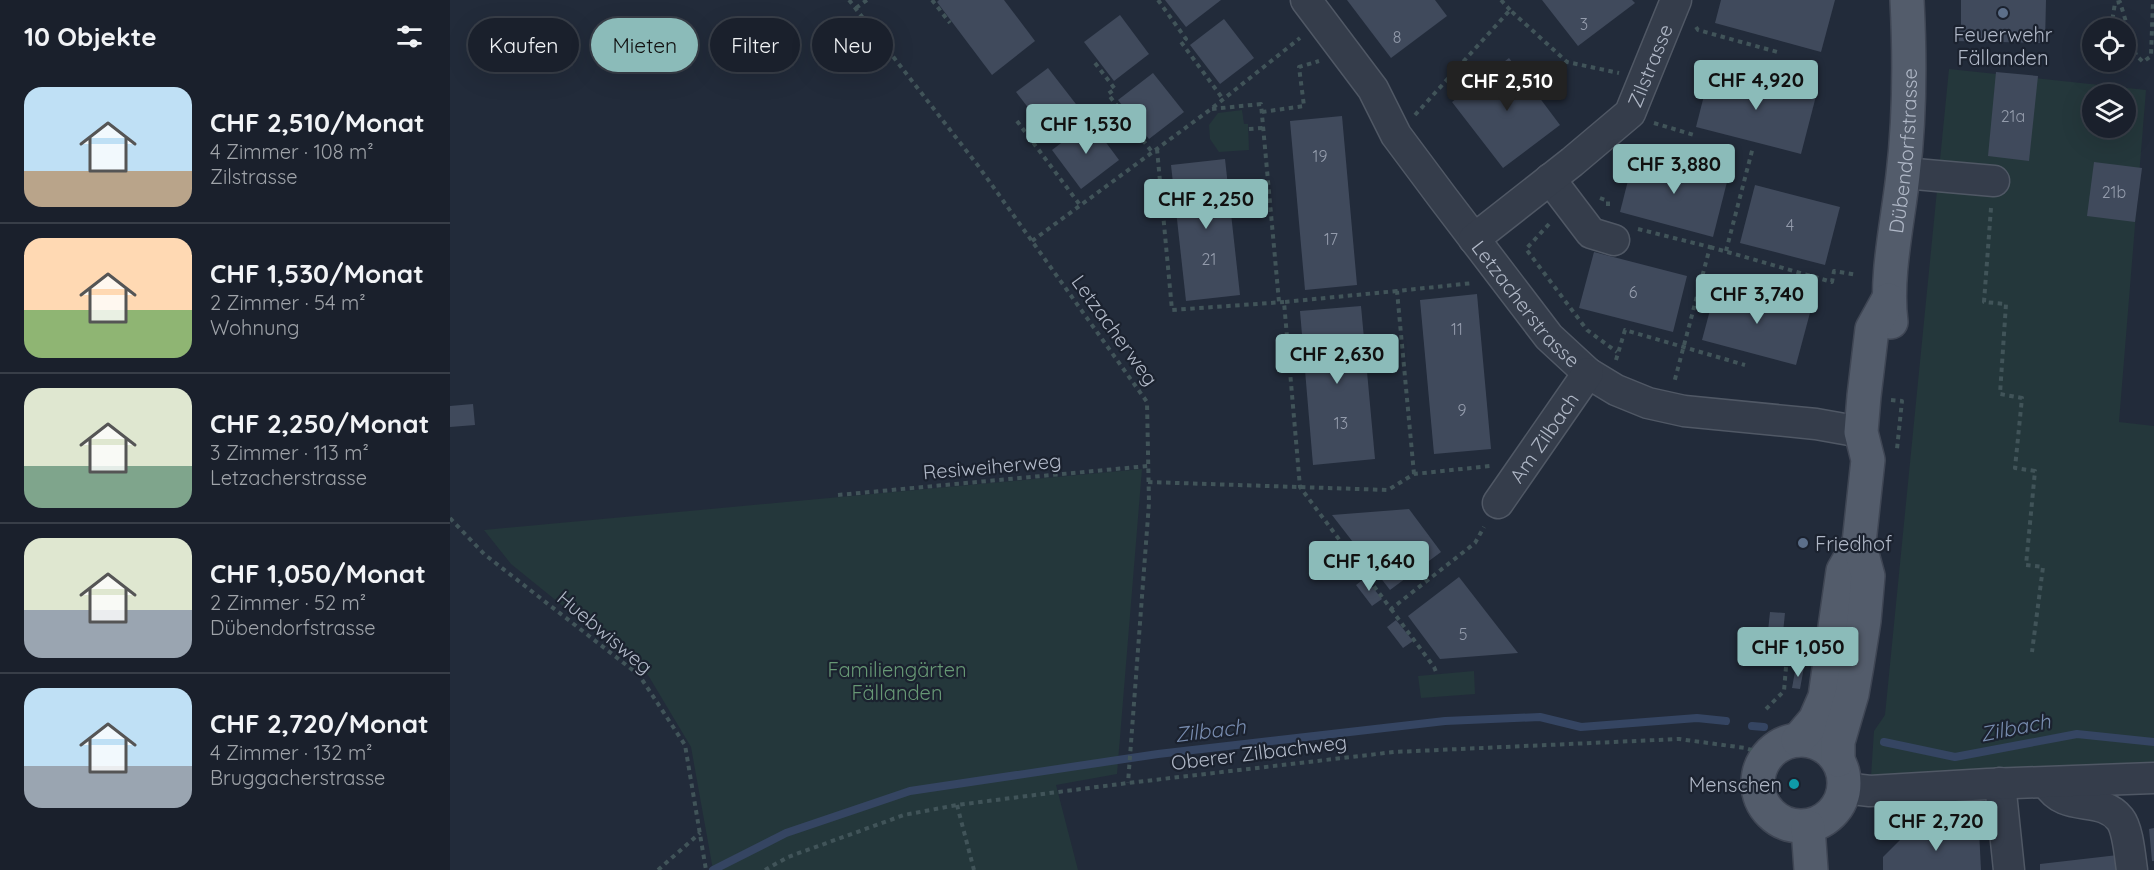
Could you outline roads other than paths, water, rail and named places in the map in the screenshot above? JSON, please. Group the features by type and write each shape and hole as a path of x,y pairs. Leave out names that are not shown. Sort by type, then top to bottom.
{"main road":[{"name":"Dübendorfstrasse","path":"1864,446 1881,442 1894,400 1893,333 1888,300 1904,173 1909,108 1907,0"},
{"name":"Dübendorfstrasse","path":"1859,543 1843,571 1825,697 1815,720 1798,740 1781,744 1767,755 1759,771 1757,788 1763,805 1774,818 1790,826 1808,827 1821,822 1833,813 1841,801 1838,742 1852,694 1864,621 1868,576 1859,543 1872,329 1888,300"},
{"path":"1798,740 1815,742 1828,749 1841,774"},
{"path":"1808,827 1811,870"}],"street":[{"name":"Letzacherstrasse","path":"1314,10 1374,89 1396,135 1549,337 1597,365 1617,390 1648,403 1684,411 1816,424 1864,446"},
{"name":"Zilstrasse","path":"1474,238 1630,113 1685,10"},
{"path":"1561,170 1568,204 1591,233 1622,234"},
{"path":"1904,173 1994,181"},
{"name":"Am Zilbach","path":"1498,503 1597,365"},
{"path":"1841,774 1870,791 2000,783 2154,778"},
{"path":"2000,783 2009,870"},
{"path":"2047,783 2053,794 2074,803 2102,806 2121,820 2132,870"}],"waterway":[{"name":"Zilbach","path":"713,870 786,833 910,791 1158,754 1445,721 1540,717 1581,727 1697,718 1726,721"},
{"name":"Zilbach","path":"1752,726 1764,727"},
{"name":"Zilbach","path":"1884,742 1955,757 2077,734 2154,742"}],"place":[{"name":"Feuerwehr Fällanden","path":"2003,13"},
{"name":"Friedhof","path":"1803,543"},
{"name":"Menschen","path":"1794,784"}],"park label":[{"name":"Familiengärten Fällanden","path":"897,680"}]}
